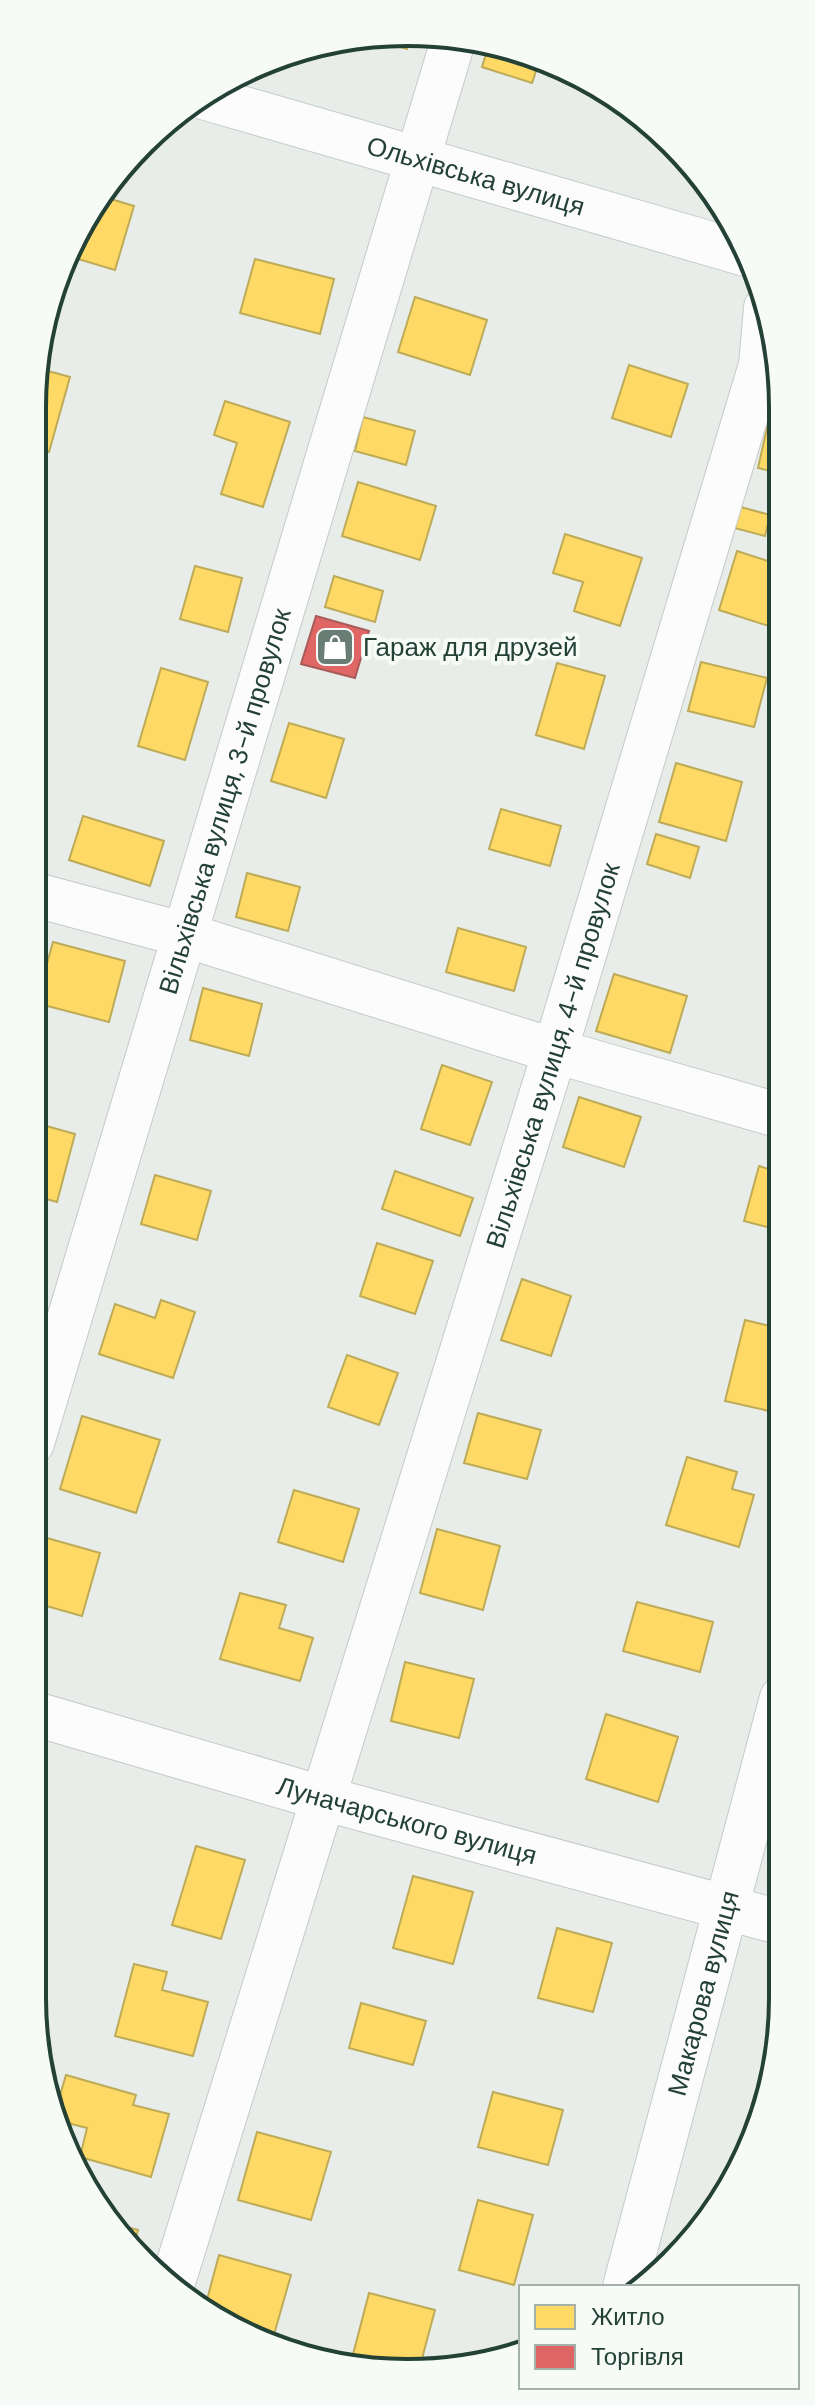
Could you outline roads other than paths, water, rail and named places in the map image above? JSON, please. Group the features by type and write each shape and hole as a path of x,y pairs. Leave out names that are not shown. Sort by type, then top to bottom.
{"street":[{"name":"Вільхівська вулиця, 3-й провулок","path":"46,1397 451,49"},
{"name":"Ольхівська вулиця","path":"216,101 733,250"},
{"name":"Вільхівська вулиця, 4-й провулок","path":"175,2274 555,1051 761,365 763,343"},
{"path":"46,898 185,935 555,1051 769,1113"},
{"name":"Луначарського вулиця","path":"46,1717 322,1798 769,1919"},
{"name":"Макарова вулиця","path":"626,2285 769,1748"}],"place":[{"name":"Гараж для друзей","path":"335,647"}]}
